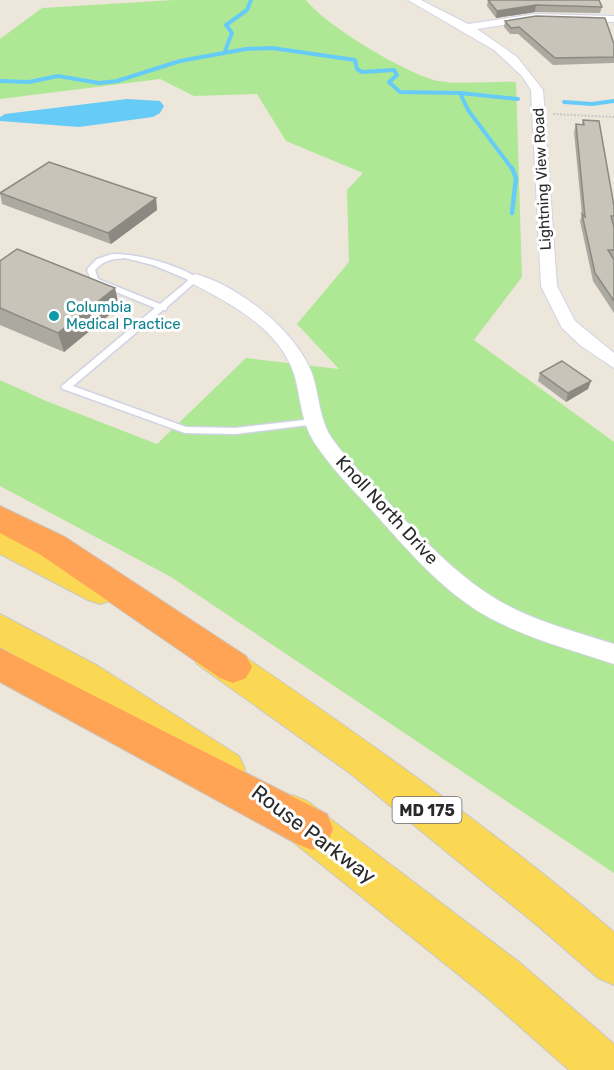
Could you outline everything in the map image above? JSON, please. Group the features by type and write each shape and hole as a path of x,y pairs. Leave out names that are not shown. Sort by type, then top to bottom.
{"highway":[{"path":"0,518 53,546 232,667"},
{"path":"0,664 312,829"}],"main road":[{"name":"MD 175","path":"0,539 150,616 232,667 365,761 555,911 614,962"},
{"name":"Rouse Parkway","path":"0,629 165,728 312,829 502,979 606,1070"}],"street":[{"name":"Lightning View Road","path":"413,0 498,47 521,65 537,90 549,286 568,324 614,362"},
{"path":"464,28 535,17 614,19"},
{"name":"Knoll North Drive","path":"195,279 249,308 268,324 285,344 306,382 314,422 344,468 458,584 483,602 509,616 614,654"}],"lane":[{"path":"163,308 95,280 91,270 102,258 123,255 195,279 163,308 66,387 185,430 235,431 314,422"}],"path":[{"path":"540,113 614,117"}],"green space":[{"path":"174,0 306,0 348,35 387,59 424,77 447,82 516,82 522,277 474,340 614,442 614,873 171,577 0,486 0,380 46,401 157,444 246,358 339,369 297,324 349,262 347,190 363,173 286,141 257,94 194,96 160,79 0,99 0,39 42,8"}],"water":[{"path":"127,99 160,101 164,106 160,113 153,117 79,127 0,121 0,117 5,114"}],"building":[{"path":"488,0 599,0 602,7 536,5 497,11"},
{"path":"536,16 605,18 614,44 614,57 555,58 519,27 511,28 505,21"},
{"path":"583,120 599,121 614,206 614,216 611,216 614,227 614,250 608,250 614,260 614,301 595,273 582,214 585,217 576,124 584,125"},
{"path":"49,162 156,198 108,233 0,193"},
{"name":"Columbia Medical Practice","path":"17,249 115,288 58,333 0,308 0,261"},
{"path":"562,361 591,381 568,393 540,373"}],"waterway":[{"path":"225,51 232,33 226,25 247,10 251,0"},
{"path":"0,81 29,82 58,76 99,83 117,81 180,61 246,49 272,48 355,60 357,69 362,72 394,70 397,75 389,82 400,92 460,93"},
{"path":"460,93 518,99"},
{"path":"460,93 468,110 513,169"},
{"path":"564,102 592,104 614,101"},
{"path":"512,213 516,178 513,169"}],"place":[{"name":"Columbia Medical Practice","path":"54,316"}]}
